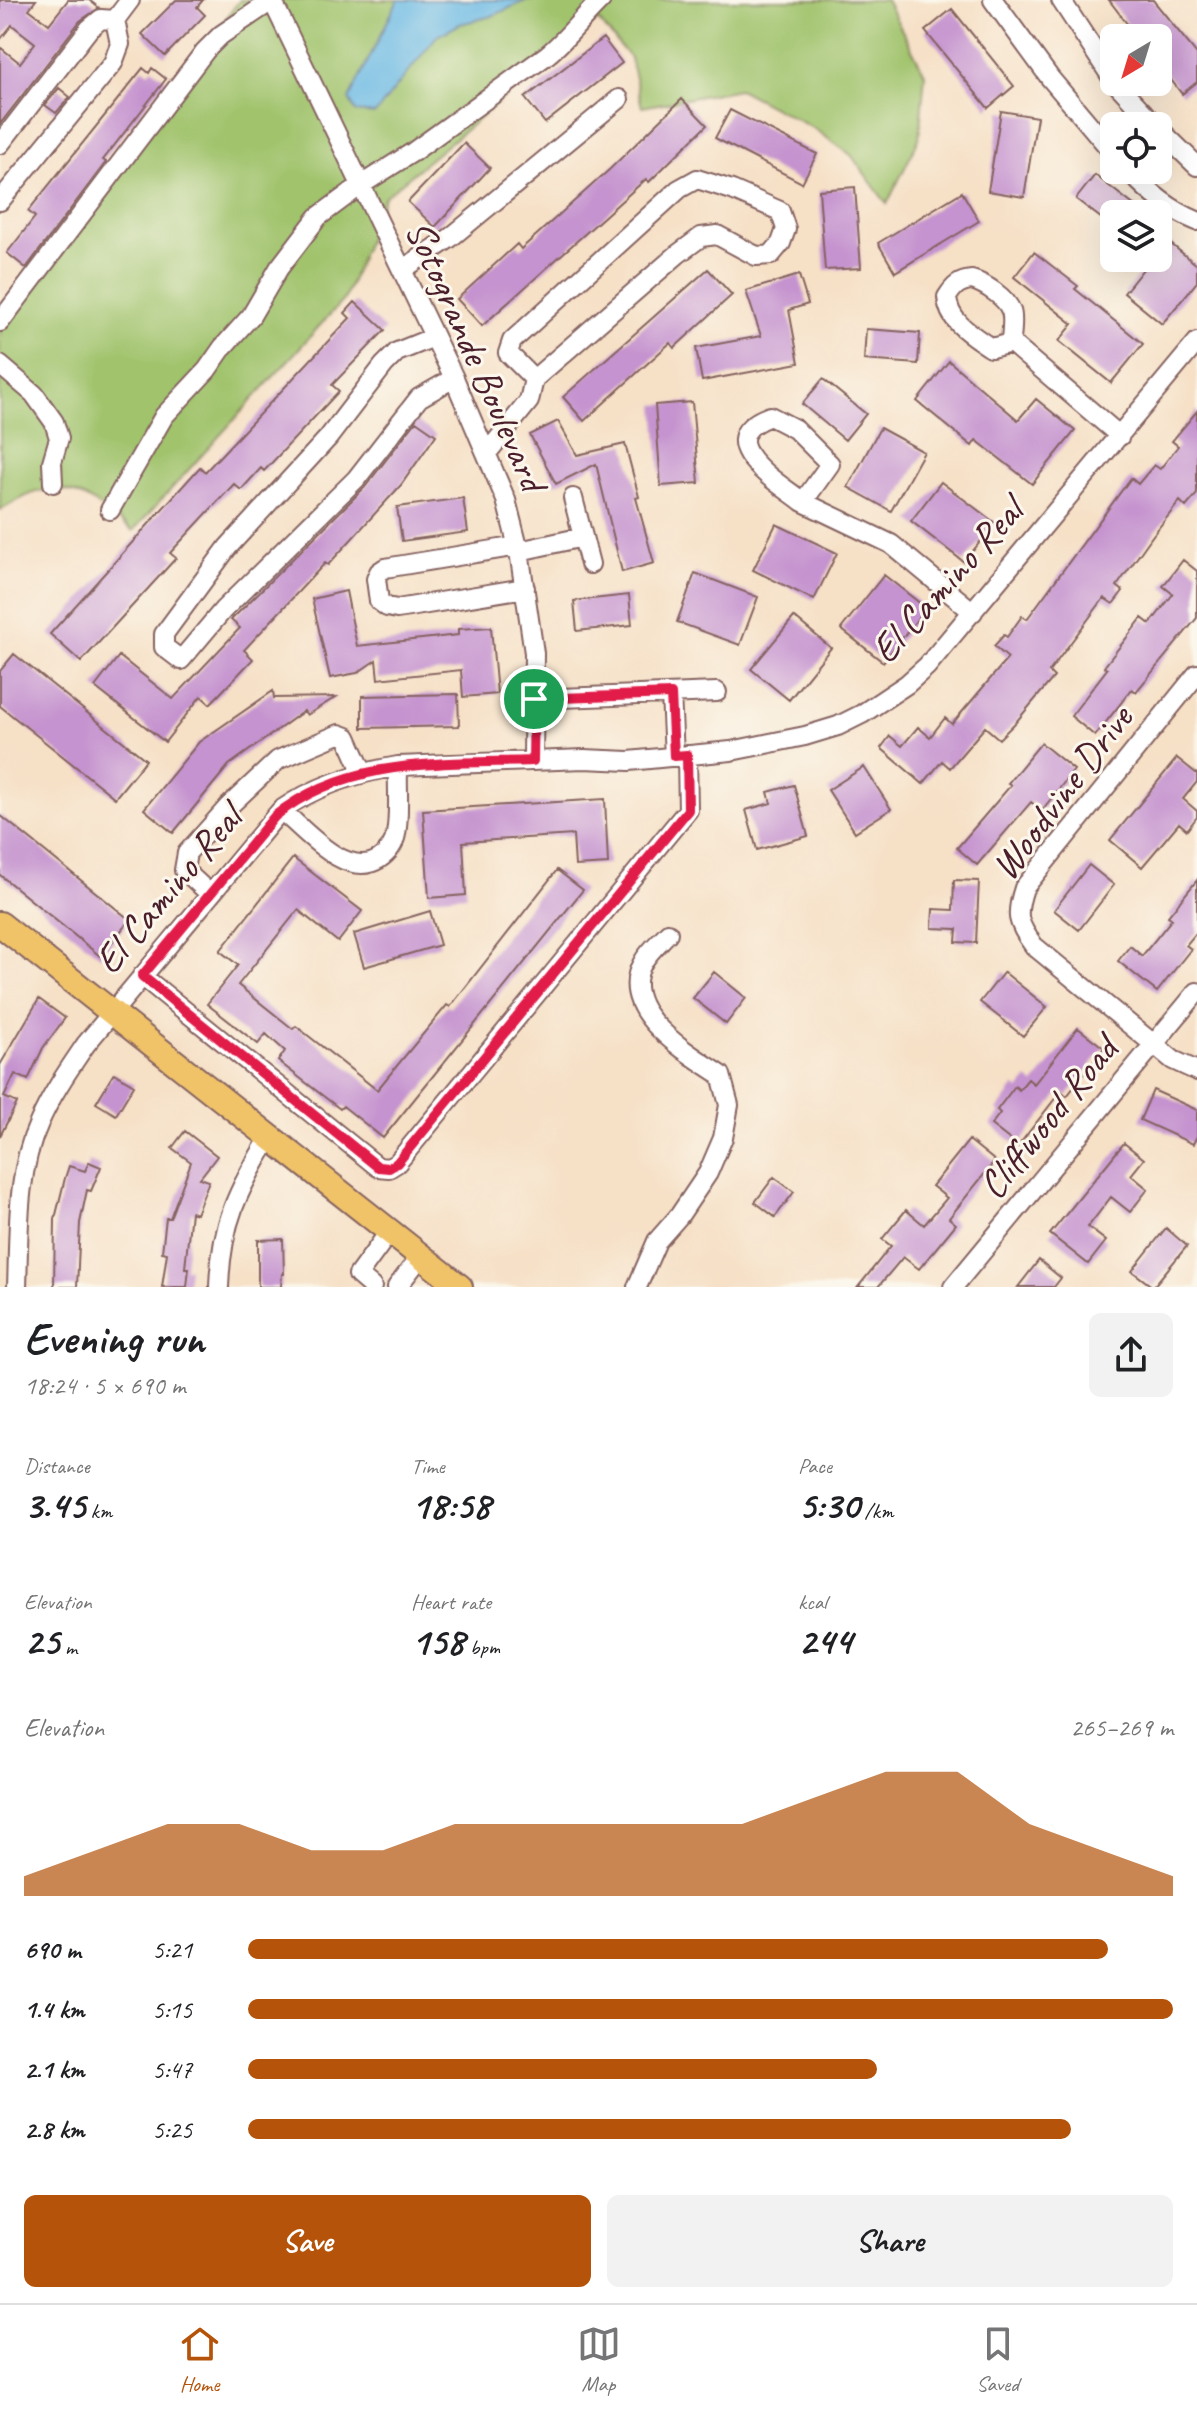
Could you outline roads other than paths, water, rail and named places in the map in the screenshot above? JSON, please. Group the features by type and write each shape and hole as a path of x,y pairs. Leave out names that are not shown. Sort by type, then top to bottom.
{"main road":[{"path":"0,924 460,1287"}],"street":[{"path":"0,201 113,63 120,44 115,20 130,0"},
{"path":"0,322 205,51 221,35 272,0"},
{"name":"Sotogrande Boulevard","path":"272,0 454,378 506,500 518,549 534,653 533,761"},
{"path":"110,510 151,435 169,409 190,390 251,316 279,268 318,217 547,55 601,0"},
{"path":"993,0 1050,78 1100,137"},
{"path":"1061,0 1100,60"},
{"path":"0,144 89,29 101,19 115,20"},
{"path":"1127,96 1143,112"},
{"path":"402,270 450,238 619,99"},
{"path":"1172,142 1197,166"},
{"path":"487,453 529,401 534,379 701,237 717,235 756,256 771,255 781,243 786,229 780,211 697,179 679,189 512,341 508,353 534,379"},
{"path":"1141,184 1180,214 1197,221"},
{"path":"434,337 397,352 384,365 328,438 228,547 164,634 164,647 181,660 223,610 356,479 419,398 454,378"},
{"name":"El Camino Real","path":"17,1287 20,1204 34,1137 59,1084 112,1012 281,810 317,788 363,773 398,766 629,761 731,751 805,736 838,726 862,714 907,684 927,666 1197,342"},
{"path":"1011,343 1120,436"},
{"path":"6,369 34,394 54,422 59,438 52,462 53,483"},
{"path":"803,502 830,464 787,424 770,416 761,420 746,435 744,450 757,466 803,502 891,544 973,612"},
{"path":"573,498 590,564"},
{"path":"525,588 397,609 379,601 376,579 385,568 583,537"},
{"name":"Woodvine Drive","path":"1197,674 1024,888 1017,910 1024,933 1034,946 1155,1042 1173,1060 1197,1071"},
{"path":"534,699 717,692"},
{"path":"142,976 378,1167 389,1168 397,1163 688,810 671,694"},
{"path":"210,894 184,870 187,853 228,807 278,760 339,734 347,737 363,773"},
{"path":"281,810 334,856 368,865 386,854 396,834 398,766"},
{"path":"637,1287 657,1241 679,1216 708,1173 723,1138 729,1105 721,1075 666,1036 645,1012 636,986 642,962 668,933"},
{"name":"Cliffwood Road","path":"953,1287 1197,992"},
{"path":"219,1287 226,1221 249,1171 271,1136"},
{"path":"372,1287 358,1275 390,1231"},
{"path":"397,1287 421,1256"}],"water":[{"path":"398,0 527,0 492,16 460,24 436,37 375,114 356,112 349,99"}]}
